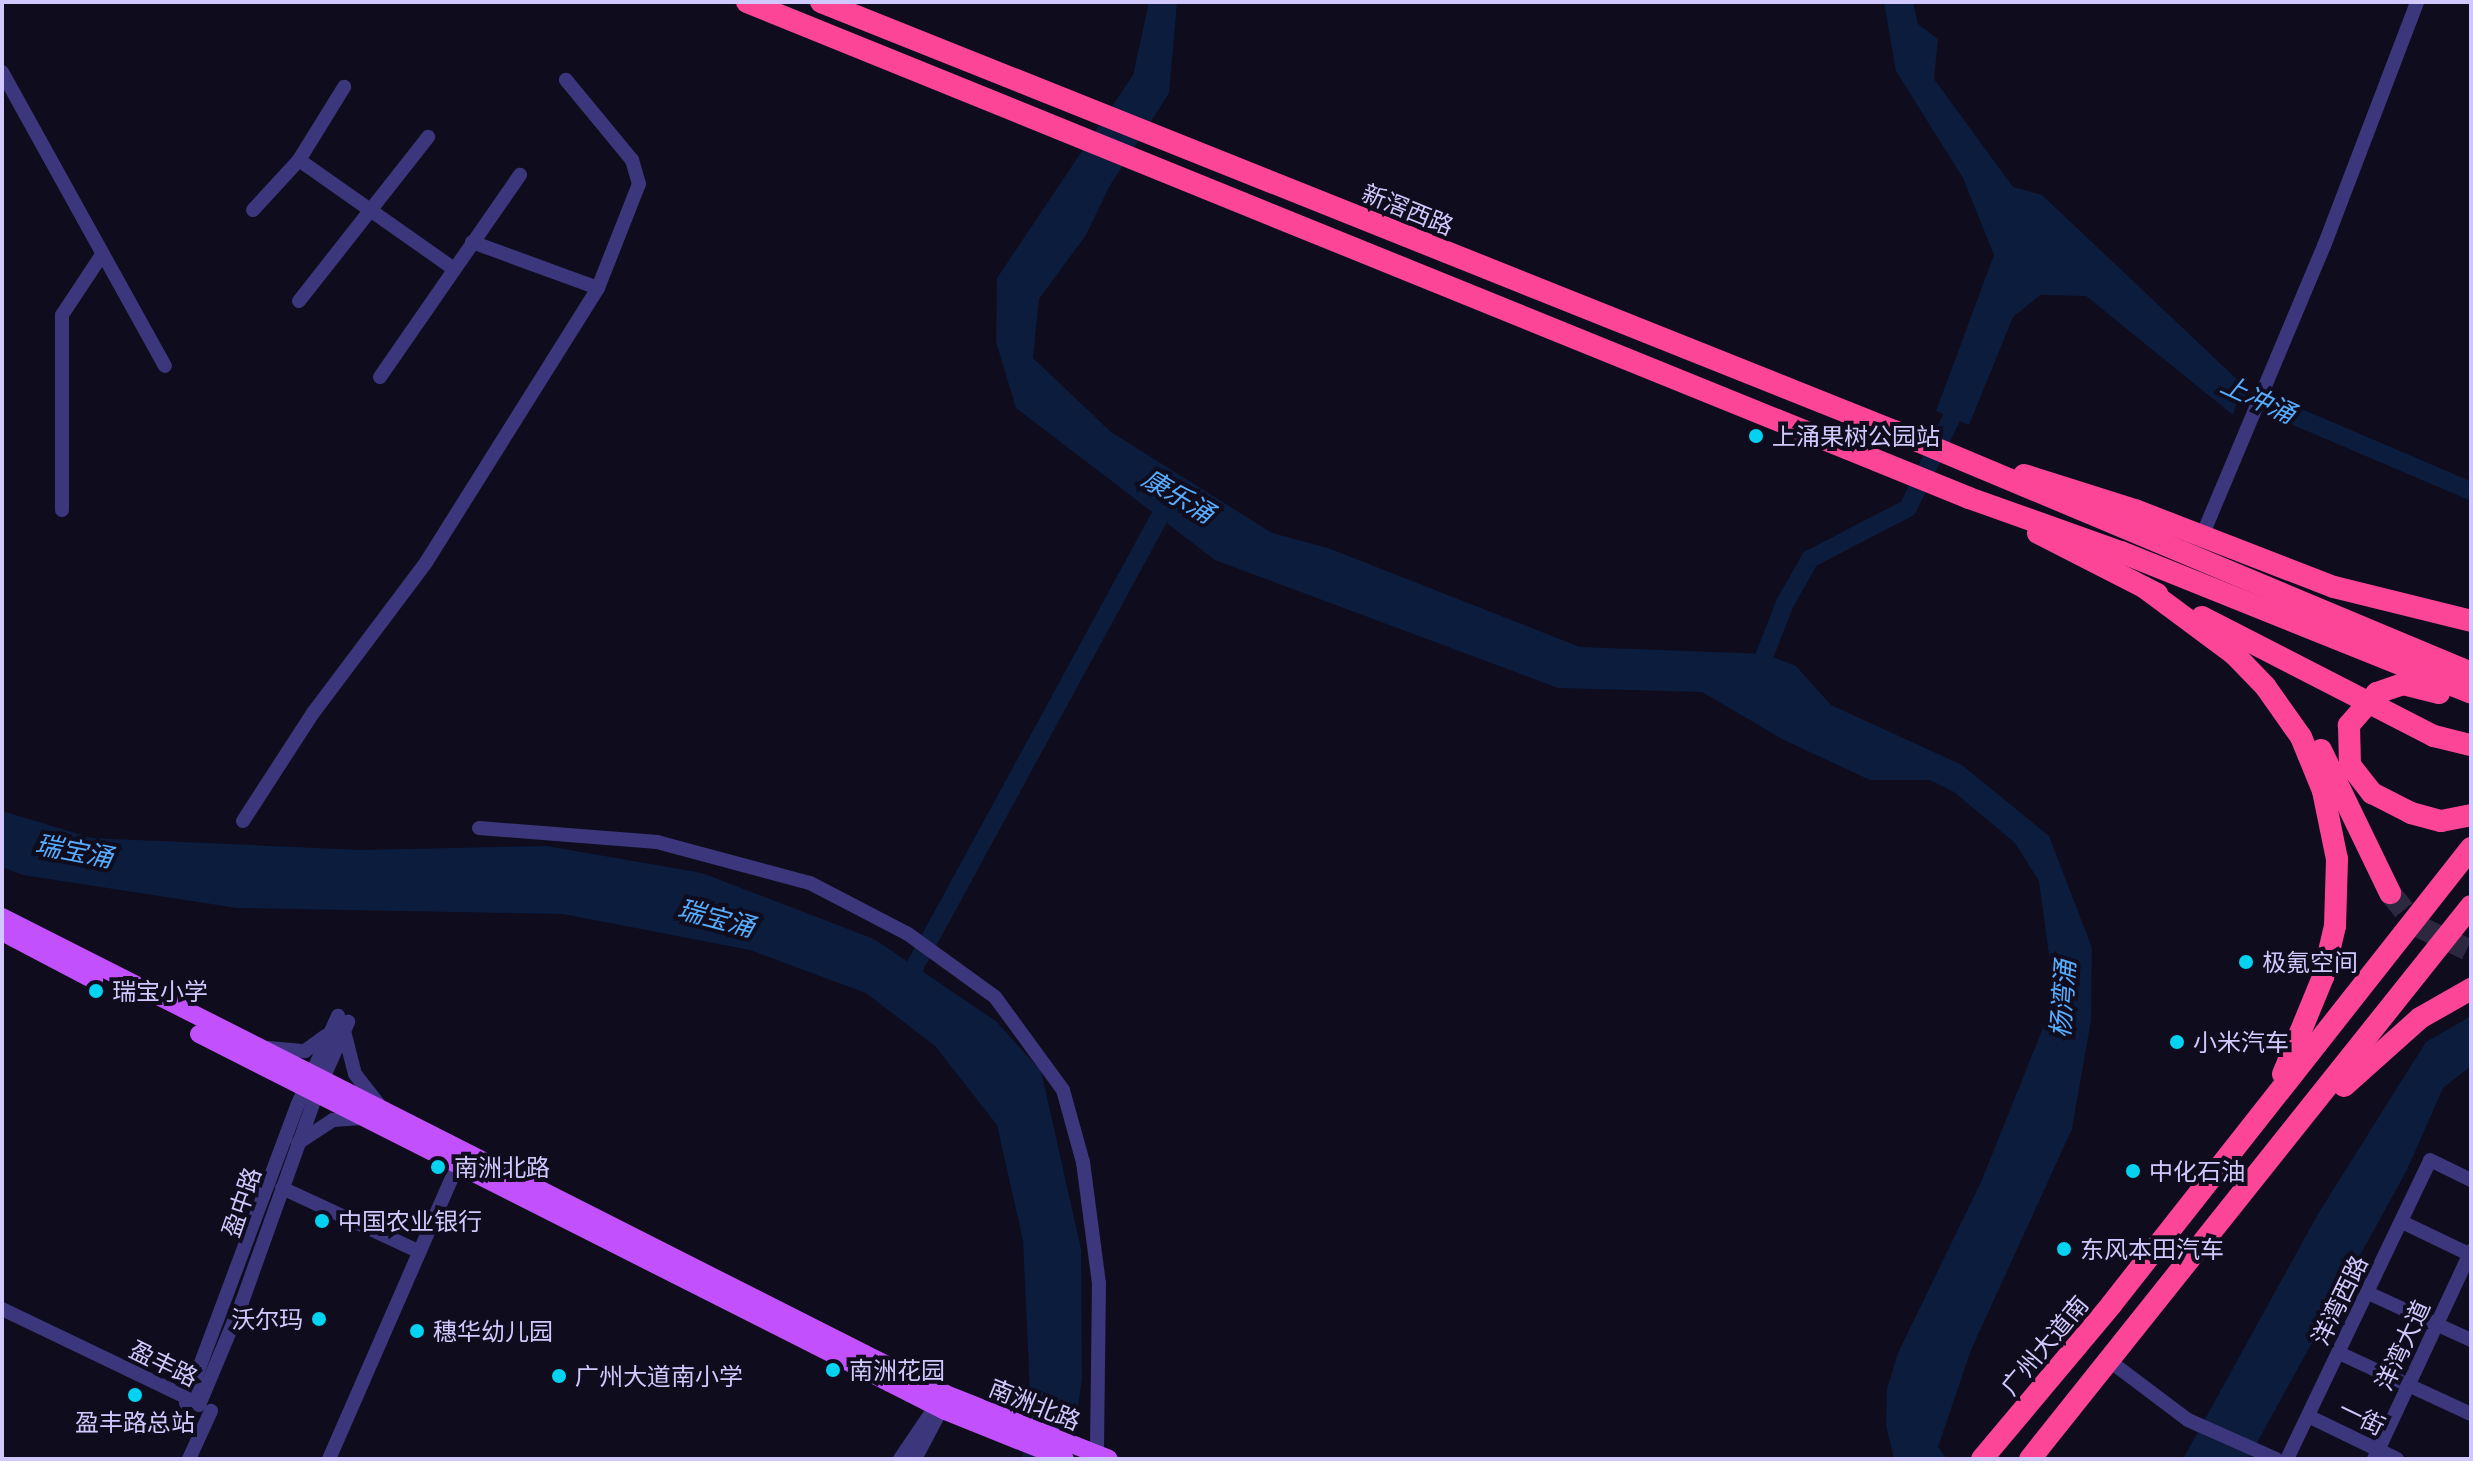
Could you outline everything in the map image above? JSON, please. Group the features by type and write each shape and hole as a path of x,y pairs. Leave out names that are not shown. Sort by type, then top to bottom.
{"highway":[{"path":"747,2 1969,498 2121,552 2471,693"},
{"name":"新滘西路","path":"821,2 1975,466"},
{"path":"1975,466 2035,477 2369,598 2471,621"},
{"path":"1975,466 2471,673"},
{"path":"1969,498 2381,706 2434,736 2471,745"},
{"path":"2145,588 2240,646 2288,693 2366,836 2390,893"},
{"path":"2145,588 2234,654 2265,686 2287,713 2323,791 2337,859 2335,926 2323,977 2272,1103"},
{"path":"2369,598 2402,605 2471,608"},
{"path":"2471,705 2415,686 2390,686 2355,714 2346,740 2355,776 2381,798 2422,818 2471,815"},
{"name":"广州大道南","path":"1987,1453 2272,1103 2471,848"},
{"path":"2030,1459 2301,1124 2471,906"},
{"path":"2301,1124 2420,1018 2471,989"}],"main road":[{"name":"南洲北路","path":"2,917 252,1045 314,1083"},
{"name":"南洲北路","path":"2,932 379,1115 941,1403"},
{"name":"南洲北路","path":"379,1115 458,1164 941,1403 1015,1431 1096,1455"},
{"name":"南洲北路","path":"1015,1431 1065,1459"}],"street":[{"path":"2202,536 2324,246 2417,2"},
{"path":"2,72 101,256 165,366"},
{"path":"243,821 313,713 425,564 598,288 639,184 632,160 566,80"},
{"path":"253,210 299,160 344,87"},
{"path":"299,301 428,137"},
{"path":"299,160 454,269"},
{"path":"380,377 520,175"},
{"path":"472,242 598,288"},
{"path":"62,510 62,315 101,256"},
{"path":"479,828 657,842 810,883 916,943 995,997 1063,1090 1083,1162 1099,1283 1096,1455"},
{"path":"252,1045 305,1051 322,1042 341,1024"},
{"path":"314,1083 341,1024"},
{"path":"297,1143 333,1120 379,1115 355,1074 341,1024"},
{"name":"盈中路","path":"196,1404 282,1188 314,1083"},
{"name":"盈中路","path":"189,1459 196,1404 314,1083"},
{"name":"洋湾西路","path":"2287,1459 2430,1160 2471,1180"},
{"path":"329,1459 458,1164"},
{"path":"282,1188 418,1251"},
{"path":"2402,1222 2470,1254"},
{"name":"洋湾大道","path":"2376,1454 2470,1254"},
{"path":"2368,1293 2471,1340"},
{"name":"盈丰路","path":"2,1309 196,1404"},
{"name":"盈丰路","path":"2,1319 196,1404"},
{"path":"2339,1353 2471,1414"},
{"path":"2111,1362 2188,1420 2276,1459"},
{"path":"900,1459 941,1403"},
{"path":"915,1459 941,1403"},
{"name":"一街","path":"2308,1416 2376,1454 2397,1459"}],"water":[{"path":"1149,2 1177,2 1169,93 1109,187 1086,235 1039,299 1033,358 1111,432 1272,533 1328,548 1580,647 1765,654 1796,666 1831,705 1962,765 2049,836 2092,948 2091,1020 2072,1129 1971,1350 1938,1447 1947,1459 1894,1459 1886,1425 1887,1389 1898,1353 1981,1182 2055,998 2039,881 2015,843 1954,792 1930,780 1870,780 1784,740 1702,692 1558,688 1215,560 1016,408 996,342 997,278 1133,75"},
{"path":"1884,2 1913,2 1918,24 1938,39 1934,79 2013,187 2042,195 2242,384 2233,415 2086,296 2040,295 2013,317 1969,425 1936,411 1994,255 1963,178 1896,71"},
{"name":"瑞宝涌","path":"2,811 92,838 361,850 547,846 702,873 874,939 996,1021 1041,1071 1081,1249 1082,1379 1070,1459 1022,1459 1030,1393 1023,1240 997,1125 935,1046 866,993 750,950 563,914 237,908 23,875 2,867"},
{"path":"2471,1016 2471,1066 2443,1088 2407,1170 2248,1459 2183,1459 2318,1214 2426,1042"}],"waterway":[{"name":"上冲涌","path":"2220,384 2471,491"},
{"path":"1756,677 1785,603 1810,559 1908,508 1961,398"},
{"name":"康乐涌","path":"912,991 915,966 1170,498"}],"tunnel":[{"path":"2390,893 2417,926 2471,951"}],"place":[{"name":"上涌果树公园站","path":"1756,436"},
{"name":"极氪空间","path":"2246,962"},
{"name":"瑞宝小学","path":"96,991"},
{"name":"小米汽车","path":"2177,1042"},
{"name":"南洲北路","path":"438,1167"},
{"name":"中化石油","path":"2133,1171"},
{"name":"中国农业银行","path":"322,1221"},
{"name":"东风本田汽车","path":"2064,1249"},
{"name":"沃尔玛","path":"319,1319"},
{"name":"穗华幼儿园","path":"417,1331"},
{"name":"南洲花园","path":"833,1370"},
{"name":"广州大道南小学","path":"559,1376"},
{"name":"盈丰路总站","path":"135,1395"}],"water label":[{"name":"杨湾涌","path":"2063,999"}]}
